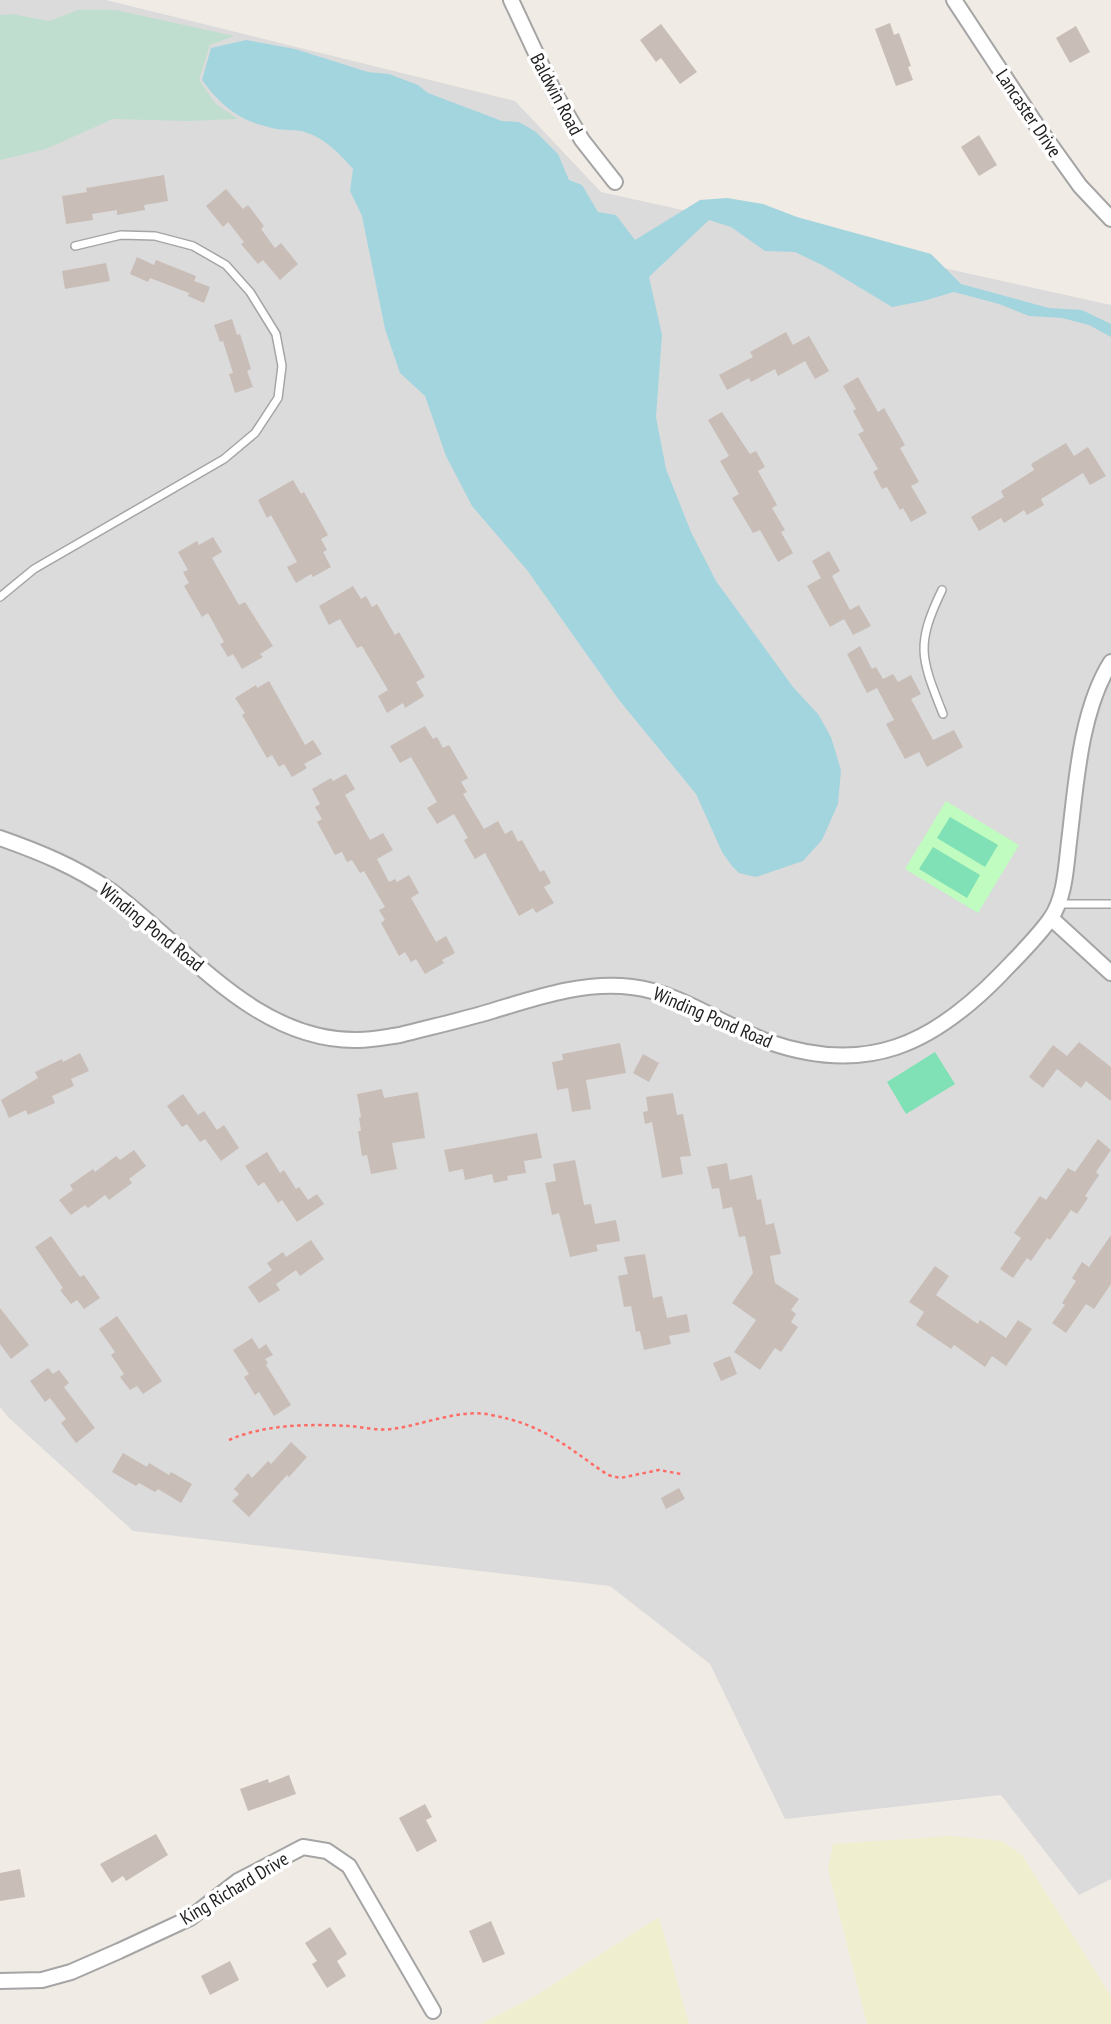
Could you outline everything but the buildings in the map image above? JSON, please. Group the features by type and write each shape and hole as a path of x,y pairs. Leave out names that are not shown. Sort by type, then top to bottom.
{"street":[{"name":"Baldwin Road","path":"510,0 554,92 582,140 615,182"},
{"name":"Lancaster Drive","path":"954,0 1080,186 1111,219"},
{"name":"Winding Pond Road","path":"0,838 52,857 87,875 132,908 238,998 261,1012 286,1025 335,1039 358,1040 400,1035 581,987 619,986 656,991 768,1042 806,1053 842,1057 863,1055 908,1044 955,1017 1017,957 1051,918 1058,904 1066,867 1075,793 1092,702 1111,662"},
{"path":"1051,918 1111,973"},
{"name":"King Richard Drive","path":"0,1981 42,1980 71,1972 119,1951 190,1918 238,1881 303,1847 327,1851 349,1866 433,2011"}],"lane":[{"path":"0,597 34,569 224,458 255,433 278,398 282,366 276,334 250,292 226,265 192,246 155,236 121,235 75,246"},
{"path":"942,590 931,612 924,638 923,657 943,714"},
{"path":"1058,904 1111,904"}],"path":[{"path":"229,1440 265,1429 330,1425 389,1430 470,1412 490,1414 543,1430 608,1475 620,1478 659,1470 681,1474"}],"shaded area":[{"path":"0,0 106,0 515,101 601,192 1111,305 1111,1879 1079,1895 1001,1795 785,1819 710,1664 610,1586 133,1531 0,1407"}],"green space":[{"path":"78,10 116,10 234,36 210,45 199,80 216,104 238,119 113,119 46,149 0,160 0,15 12,14 49,21"},
{"path":"946,801 1019,845 978,913 905,869"},
{"path":"950,817 998,845 985,867 937,838"},
{"path":"933,847 980,875 967,898 919,869"},
{"path":"935,1052 955,1084 906,1114 887,1082"},
{"path":"952,1836 1002,1841 1022,1855 1111,1996 1111,2024 867,2024 828,1869 833,1844"},
{"path":"659,1917 689,2024 481,2024 535,1996"}],"water":[{"path":"246,40 295,49 368,72 389,74 418,85 428,93 502,121 519,122 536,132 558,154 569,180 582,185 598,212 616,215 635,240 700,200 727,198 763,204 797,217 931,254 961,284 1049,308 1082,310 1111,324 1111,337 1089,325 1062,318 1029,316 999,304 954,292 892,307 824,266 795,252 765,251 731,227 709,220 649,277 662,335 656,417 666,469 691,532 716,581 793,687 818,714 831,737 841,770 838,804 822,840 803,861 756,877 739,873 732,866 722,852 696,794 619,700 527,570 472,506 446,456 425,396 400,373 385,329 362,216 350,191 353,169 332,147 319,138 301,131 260,125 240,117 224,105 202,80 211,48"}]}
